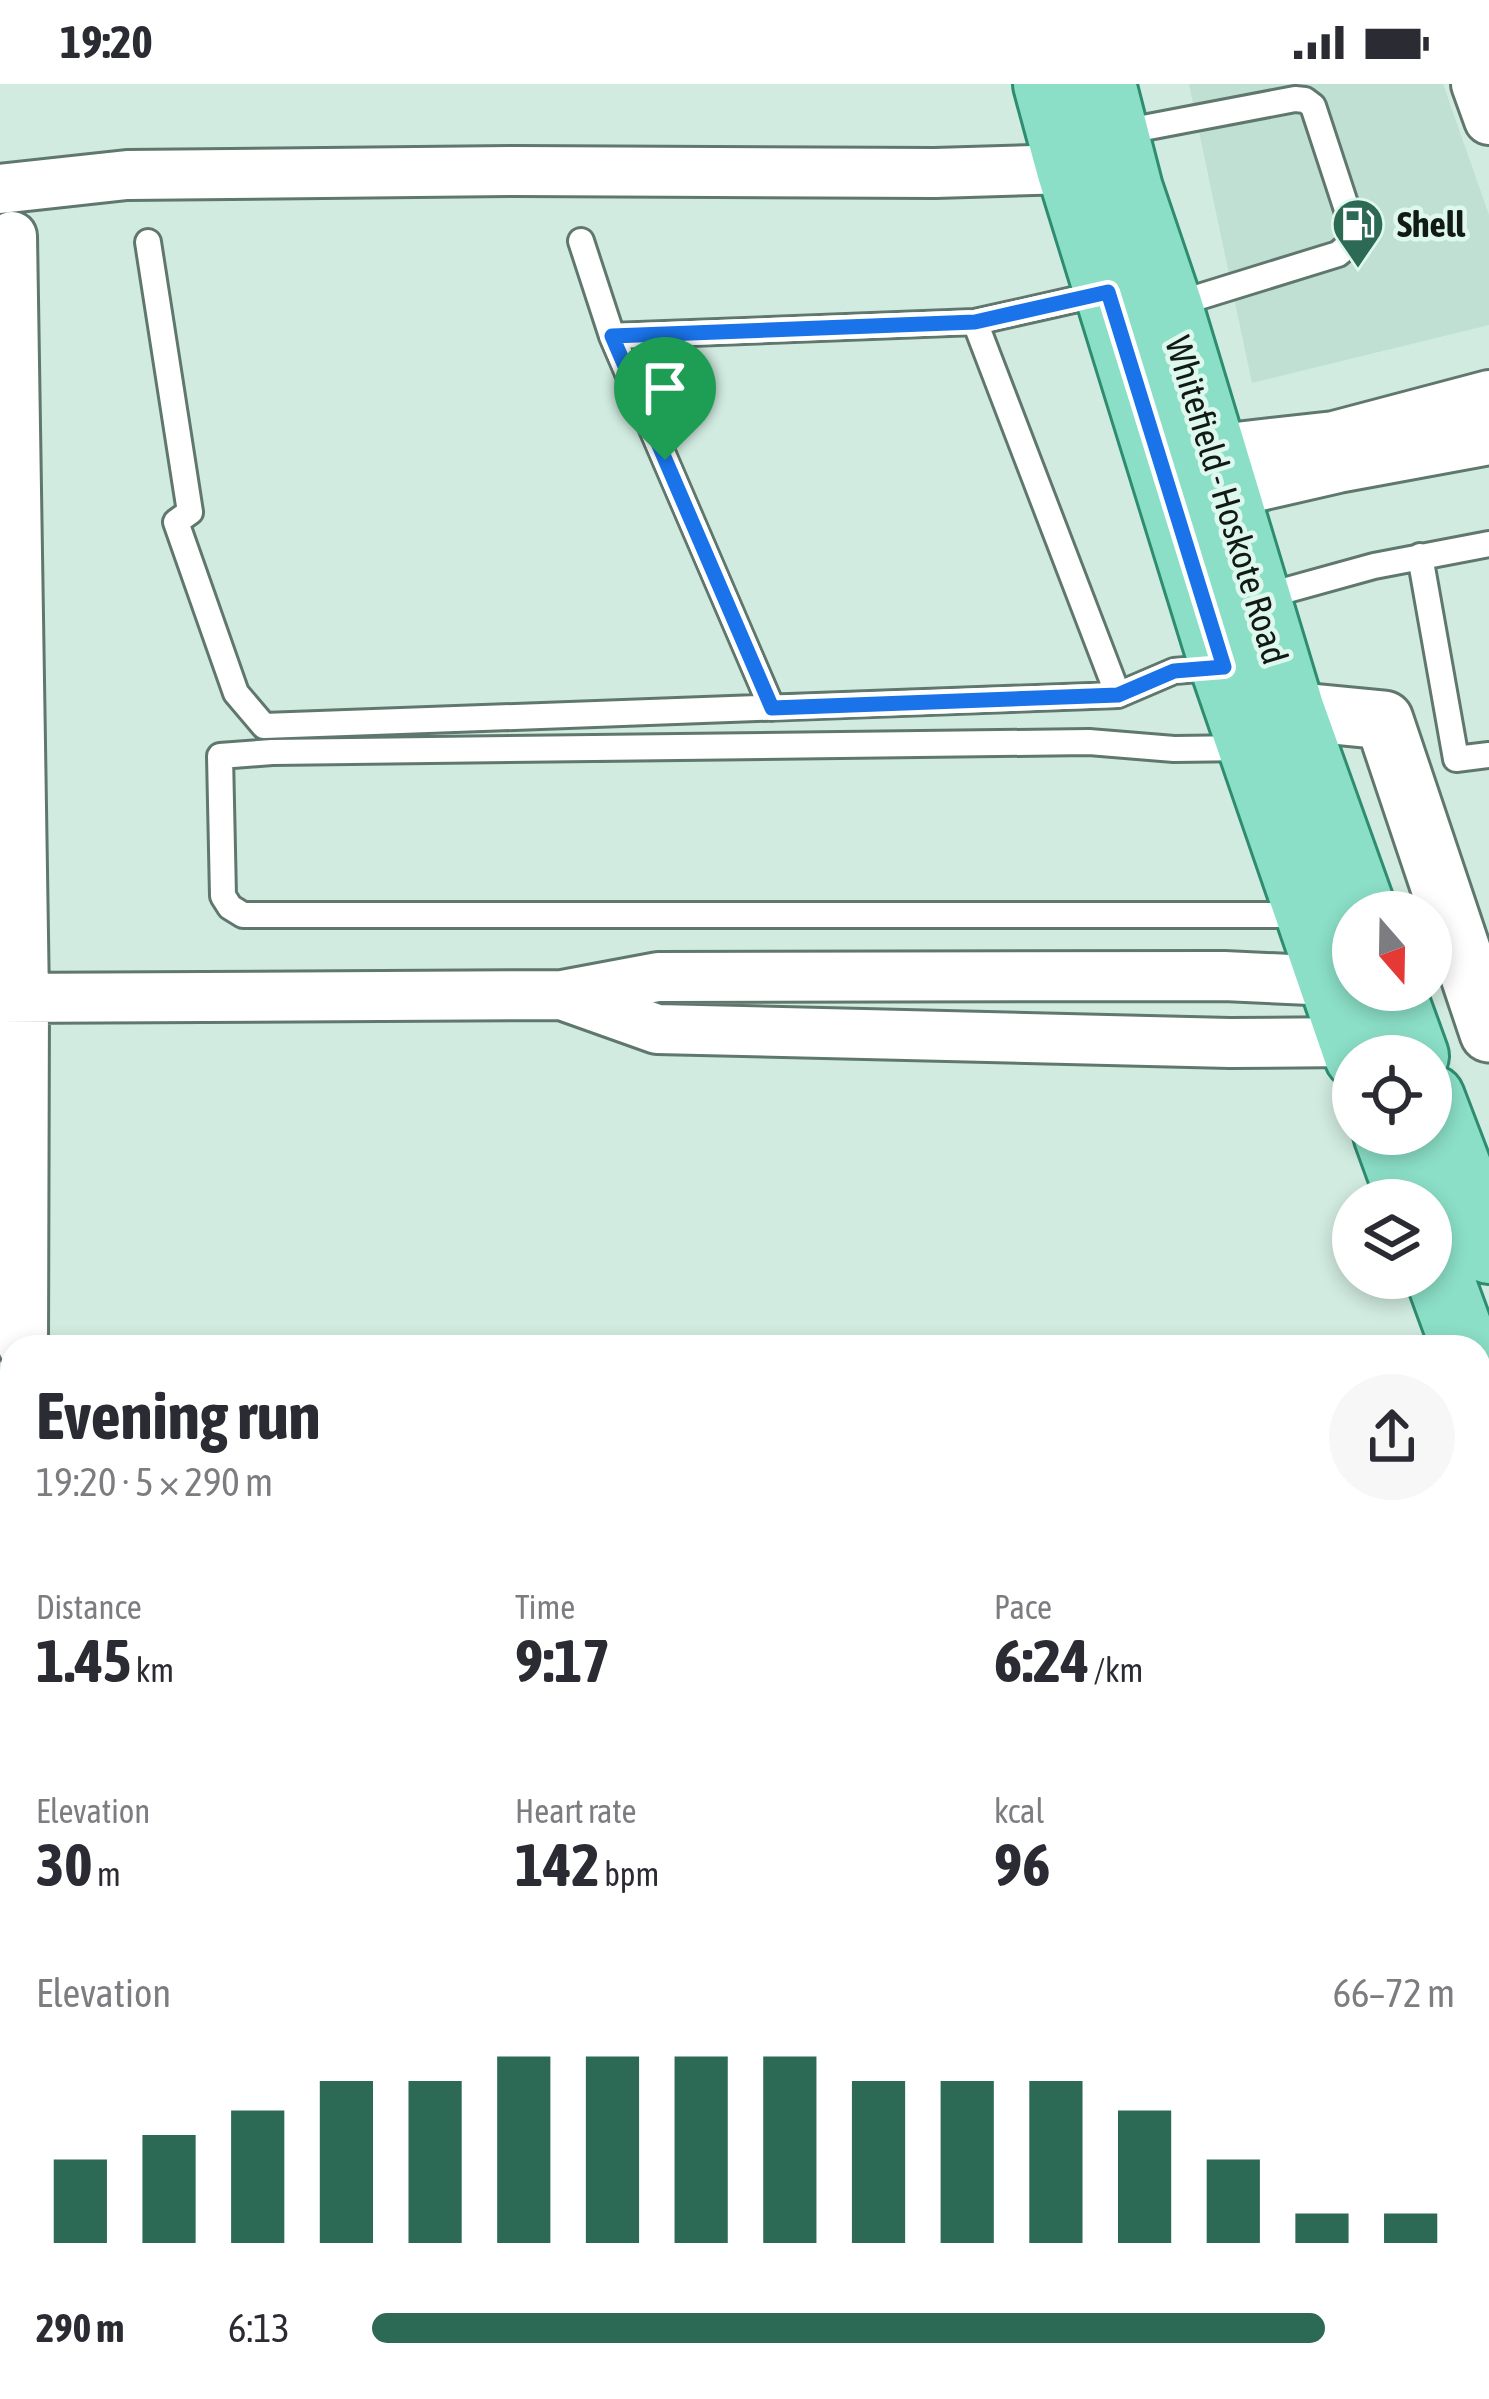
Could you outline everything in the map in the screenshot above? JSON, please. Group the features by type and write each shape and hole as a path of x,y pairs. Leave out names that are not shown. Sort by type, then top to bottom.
{"main road":[{"name":"Whitefield - Hoskote Road","path":"1047,84 1096,129 1224,667 1272,730"},
{"name":"Whitefield - Hoskote Road","path":"1138,299 1217,472 1256,599 1272,730 1332,900"},
{"name":"Whitefield - Hoskote Road","path":"1358,1017 1384,1035"},
{"path":"1452,1153 1489,1250"},
{"path":"1448,1299 1461,1335"}],"street":[{"path":"1476,84 1489,120"},
{"path":"0,189 127,176 935,172 1096,129"},
{"path":"12,236 12,998 23,1335"},
{"path":"1217,472 1489,395"},
{"path":"1217,472 1338,469 1489,440"},
{"path":"1272,730 1384,720 1475,951 1489,1033"},
{"path":"12,998 562,995 658,977 1224,976 1358,1017"},
{"path":"562,995 657,1029 1230,1043 1358,1017"}],"lane":[{"path":"612,336 975,322 1138,299 1338,254 1352,242 1354,231 1313,106 1305,100 1096,129"},
{"path":"581,241 612,336 772,708"},
{"path":"148,242 190,512 176,522 236,692 264,726 1118,695 1174,671 1224,667"},
{"path":"975,322 1118,695"},
{"path":"1256,599 1420,556 1489,544"},
{"path":"1420,556 1456,760 1489,755"},
{"path":"1272,730 1174,748 1089,742 220,756 223,896 243,915 1332,914"}],"shaded area":[{"name":"Shell","path":"1189,84 1443,84 1489,215 1489,325 1252,383"}],"place":[{"name":"Shell","path":"1358,270"}],"route":[{"path":"1108,292 1224,667 1174,671 1118,695 772,708 665,460 612,336 975,322 1108,292"}]}
